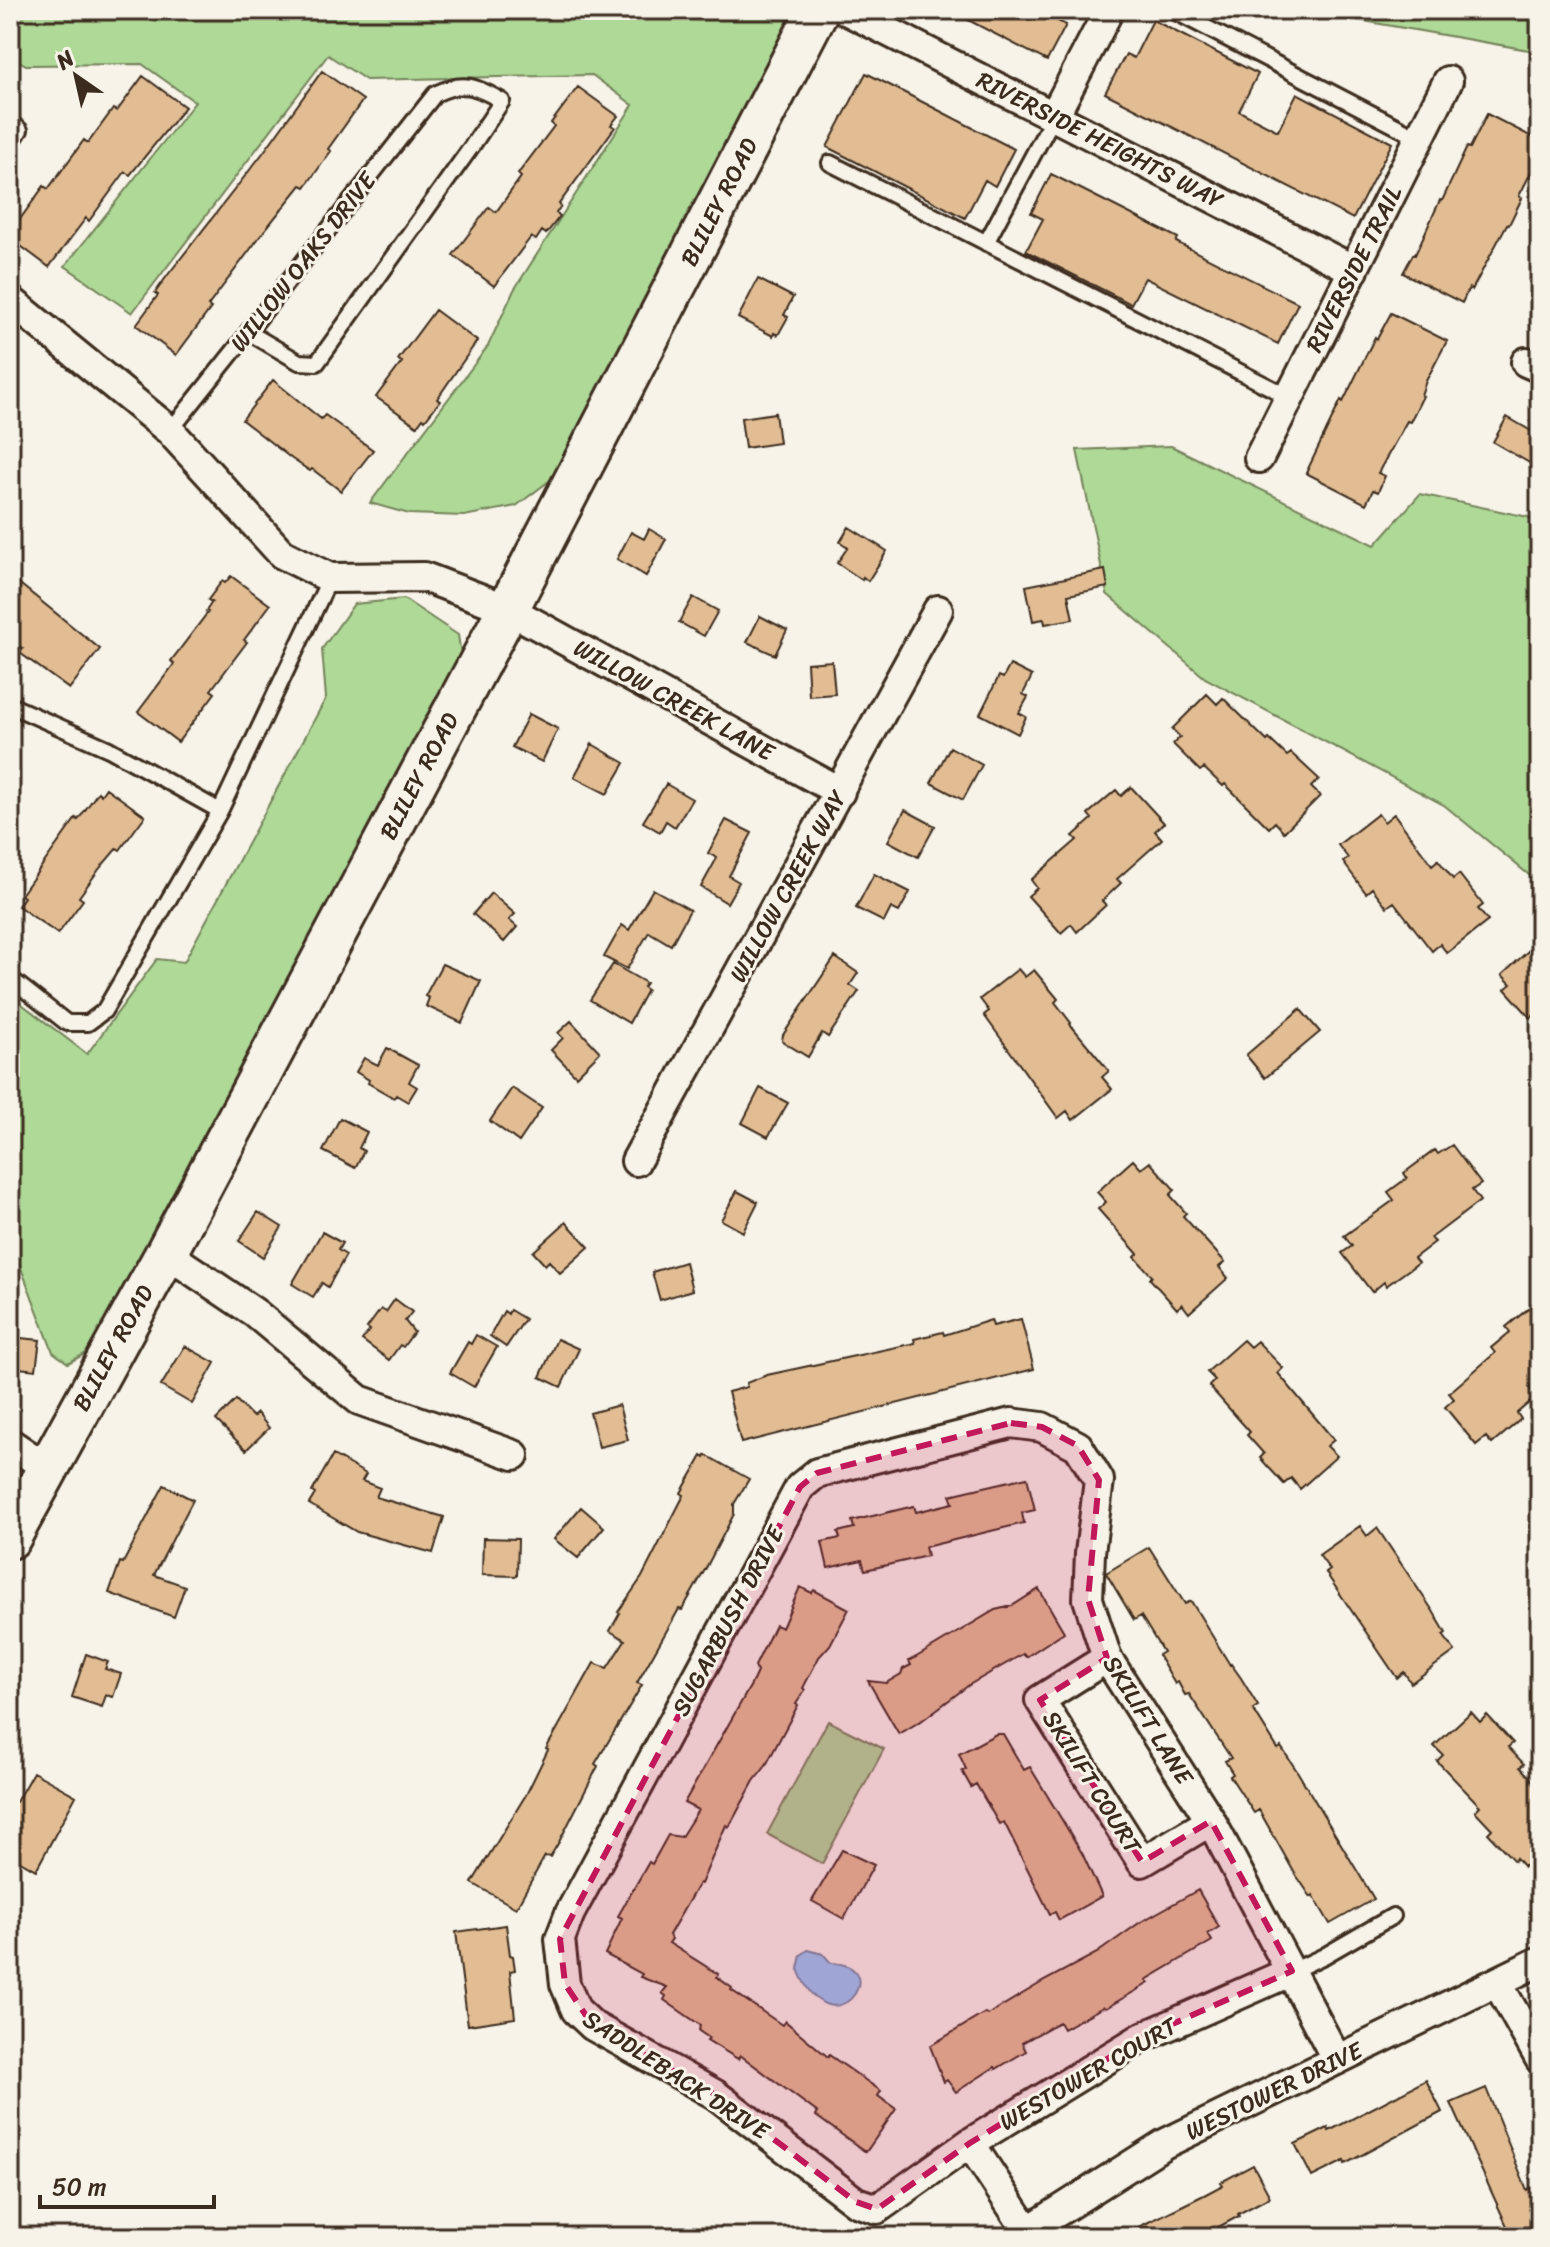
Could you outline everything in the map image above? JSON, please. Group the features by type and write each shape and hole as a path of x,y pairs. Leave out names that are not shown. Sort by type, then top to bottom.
{"street":[{"name":"BLILEY ROAD","path":"10,1538 166,1253 508,609 818,10"},
{"name":"RIVERSIDE HEIGHTS WAY","path":"846,10 1354,270"},
{"path":"1054,116 1109,10"},
{"name":"RIVERSIDE TRAIL","path":"1259,458 1448,81"},
{"path":"10,300 170,431 282,554 330,578 424,577 508,609"},
{"name":"WILLOW CREEK LANE","path":"508,609 840,792"},
{"name":"WILLOW CREEK WAY","path":"636,1161 938,610"},
{"path":"166,1253 255,1313 359,1400 514,1455"},
{"name":"SUGARBUSH DRIVE","path":"565,1984 560,1939 570,1913 800,1487 817,1473 1011,1423 1042,1427"},
{"name":"SKILIFT LANE","path":"1042,1427 1078,1446 1099,1480 1088,1599 1107,1658 1211,1821 1292,1971"},
{"path":"10,1443 47,1468"},
{"name":"SKILIFT COURT","path":"1107,1658 1040,1700 1133,1849 1142,1862 1211,1821"},
{"name":"WESTOWER DRIVE","path":"1022,2233 1164,2144 1540,1961"},
{"path":"1292,1971 1337,2060"},
{"name":"WESTOWER COURT","path":"877,2209 970,2143 1143,2037 1292,1971"},
{"path":"1497,1982 1540,2059"},
{"name":"SADDLEBACK DRIVE","path":"565,1984 576,2010 593,2026 716,2095 856,2202 877,2209"},
{"name":"WESTOWER COURT","path":"970,2143 1022,2233"}],"lane":[{"path":"1172,10 1419,138"},
{"name":"WILLOW OAKS DRIVE","path":"170,431 435,94 455,84 482,89 502,101 317,363 299,362 248,332"},
{"path":"986,243 1054,116"},
{"path":"10,122 20,130 10,145"},
{"path":"830,163 1289,397"},
{"path":"10,978 67,1023 88,1023 104,1011 220,811 330,578"},
{"path":"10,705 109,749 220,811"},
{"path":"1292,1971 1393,1916"}],"highlighted area":[{"path":"1011,1423 1042,1427 1078,1446 1099,1480 1088,1599 1107,1658 1040,1700 1142,1862 1211,1821 1292,1971 1143,2037 970,2143 877,2209 856,2202 716,2095 593,2026 565,1984 560,1939 800,1487 817,1473"}],"green space":[{"path":"10,10 805,10 561,472 516,506 464,516 409,514 370,503 488,346 514,290 633,105 592,75 366,80 328,55 132,313 65,266 195,102 142,64 26,65 10,56"},
{"path":"1301,10 1540,10 1540,52"},
{"path":"1171,446 1375,545 1420,494 1528,517 1540,526 1540,884 1444,805 1205,678 1107,594 1077,450"},
{"path":"404,599 458,635 463,667 98,1347 68,1363 53,1352 10,1239 10,995 87,1054 157,959 184,962 326,698 322,649 354,604"},
{"path":"828,1721 884,1749 822,1864 767,1834"}],"water":[{"path":"808,1950 823,1954 831,1963 850,1967 858,1977 858,1988 851,1999 840,2005 826,2004 811,1993 798,1969 801,1955"}],"building":[{"path":"949,10 1036,10 1066,25 1047,61"},
{"path":"1153,20 1258,74 1239,111 1278,131 1297,93 1392,143 1353,219 1105,93 1126,54 1134,58"},
{"path":"322,71 363,100 305,187 301,185 264,231 176,355 136,325 158,295 155,293 167,276"},
{"path":"866,73 1014,149 995,186 985,180 965,218 827,147"},
{"path":"143,76 185,107 130,175 125,172 89,221 86,218 49,267 10,238 10,233 44,186 48,189 84,140 88,143"},
{"path":"578,87 618,116 611,125 615,127 559,204 561,206 556,213 560,216 546,234 542,231 536,240 531,237 494,286 453,255 489,207 496,212 521,177 518,174 554,126 551,123"},
{"path":"1487,114 1540,141 1540,155 1519,196 1522,198 1509,225 1462,303 1403,273"},
{"path":"1051,174 1178,238 1176,242 1298,303 1278,344 1145,278 1131,304 1026,251 1043,219 1031,213"},
{"path":"758,279 793,297 784,315 788,317 778,335 774,333 773,336 738,318"},
{"path":"435,310 477,341 437,399 440,401 417,426 376,397 402,362 398,360"},
{"path":"1391,313 1447,341 1426,381 1423,396 1410,422 1407,421 1378,473 1385,476 1378,492 1373,490 1366,504 1306,473 1341,400 1343,402 1375,337 1377,339"},
{"path":"273,380 321,419 325,415 373,450 341,491 312,469 310,471 292,459 242,420"},
{"path":"775,413 779,443 745,448 741,418"},
{"path":"1507,417 1540,436 1540,469 1493,442"},
{"path":"849,527 887,551 868,581 837,563 848,547 840,542"},
{"path":"649,529 666,539 646,576 617,559 631,532 644,539"},
{"path":"1105,570 1108,587 1068,595 1073,619 1045,624 1044,619 1033,621 1026,586"},
{"path":"10,576 100,649 69,689 20,653 23,649 10,639"},
{"path":"231,576 270,605 211,690 215,693 178,742 138,712 208,612 212,602 208,600 222,581 225,583"},
{"path":"693,597 718,611 704,636 679,622"},
{"path":"760,616 787,630 775,655 747,642"},
{"path":"832,661 835,694 809,696 807,663"},
{"path":"1010,665 1032,676 1023,694 1028,697 1019,713 1026,717 1018,734 980,714 999,676 1003,678"},
{"path":"1207,694 1217,704 1223,698 1267,741 1269,739 1287,756 1291,753 1319,779 1311,787 1320,796 1284,832 1275,822 1269,828 1225,784 1223,786 1204,768 1200,771 1173,744 1180,737 1172,729"},
{"path":"529,714 558,729 542,762 512,747"},
{"path":"592,744 625,763 607,794 574,777"},
{"path":"950,747 982,765 963,800 931,783"},
{"path":"666,784 692,799 675,827 666,821 660,832 643,822"},
{"path":"1131,787 1164,823 1155,831 1162,839 1117,879 1121,883 1102,901 1106,905 1077,932 1071,924 1061,933 1028,896 1037,888 1031,880 1077,840 1073,836 1092,819 1088,814 1116,790 1121,796"},
{"path":"106,788 145,816 120,850 117,848 100,868 79,897 83,900 58,934 18,906 24,897 21,895 76,818 78,820 98,792 101,795"},
{"path":"905,810 935,826 918,857 888,841"},
{"path":"1378,814 1384,822 1394,814 1432,865 1438,860 1453,879 1459,874 1483,905 1478,909 1488,921 1447,953 1440,944 1432,951 1394,902 1387,907 1372,888 1366,893 1343,862 1348,858 1338,845"},
{"path":"726,820 752,833 729,876 739,882 727,903 701,887 717,858 708,853"},
{"path":"874,874 910,892 899,912 891,908 884,922 856,908"},
{"path":"653,889 690,910 671,945 649,932 627,969 604,957 622,925 629,930"},
{"path":"491,893 515,914 509,920 517,927 504,942 473,914"},
{"path":"1540,940 1540,1010 1531,1018 1505,989 1511,984 1502,975"},
{"path":"835,957 858,973 850,985 859,991 828,1037 822,1033 808,1057 782,1041 783,1035"},
{"path":"442,964 481,981 462,1023 426,1006 429,998 425,996"},
{"path":"613,964 646,983 643,987 647,990 629,1023 590,1000"},
{"path":"1018,969 1025,977 1034,970 1058,999 1055,1002 1070,1024 1109,1071 1102,1077 1112,1089 1073,1120 1067,1111 1058,1118 984,1015 989,1011 980,999"},
{"path":"1300,1009 1320,1032 1265,1078 1246,1055"},
{"path":"571,1021 600,1052 576,1076 551,1050 563,1038 558,1033"},
{"path":"387,1048 418,1065 409,1082 417,1087 408,1102 368,1083 369,1080 356,1072 364,1058 378,1065"},
{"path":"512,1088 542,1108 519,1142 490,1121"},
{"path":"760,1088 788,1103 768,1137 742,1123"},
{"path":"340,1118 367,1132 359,1148 364,1151 355,1168 323,1151"},
{"path":"1452,1145 1481,1184 1472,1190 1480,1201 1431,1238 1435,1242 1414,1258 1418,1263 1372,1292 1342,1253 1352,1246 1344,1236 1394,1200 1388,1192 1407,1178 1404,1173 1435,1150 1438,1154"},
{"path":"1133,1160 1141,1169 1150,1162 1175,1190 1170,1195 1186,1213 1183,1216 1225,1262 1219,1267 1228,1278 1189,1313 1182,1304 1177,1309 1150,1279 1152,1276 1135,1257 1138,1254 1098,1209 1106,1202 1097,1192"},
{"path":"737,1191 758,1202 743,1232 721,1220"},
{"path":"258,1212 282,1227 263,1257 239,1241"},
{"path":"566,1222 589,1247 560,1273 549,1261 545,1265 533,1252"},
{"path":"322,1232 342,1243 338,1250 346,1255 328,1287 322,1283 313,1297 292,1284"},
{"path":"685,1262 692,1290 660,1300 652,1272"},
{"path":"395,1299 412,1312 405,1321 414,1332 389,1360 362,1340 381,1309 386,1312"},
{"path":"1540,1299 1540,1379 1529,1388 1536,1397 1517,1413 1521,1419 1492,1444 1486,1437 1476,1445 1445,1407 1454,1399 1449,1393 1495,1353 1491,1348 1510,1332 1506,1327"},
{"path":"510,1310 525,1319 506,1347 490,1336 504,1311 508,1314"},
{"path":"1021,1319 1034,1369 741,1443 728,1392 747,1387 746,1383 767,1375 915,1343 914,1339 943,1332 944,1335 991,1320 993,1326"},
{"path":"476,1335 497,1347 474,1387 450,1373 468,1342 471,1344"},
{"path":"10,1337 40,1340 36,1370 10,1367"},
{"path":"557,1339 579,1349 561,1387 540,1377"},
{"path":"1243,1340 1250,1347 1257,1341 1283,1368 1278,1373 1334,1440 1327,1446 1337,1456 1300,1489 1291,1478 1284,1484 1260,1458 1264,1454 1247,1435 1250,1432 1209,1386 1215,1380 1207,1372"},
{"path":"185,1346 215,1363 192,1404 161,1386"},
{"path":"236,1400 253,1417 257,1413 269,1428 246,1450 216,1420"},
{"path":"619,1405 628,1440 599,1447 590,1413"},
{"path":"333,1455 366,1474 362,1481 380,1488 376,1497 444,1517 433,1553 357,1532 309,1504 315,1494 312,1492"},
{"path":"706,1455 749,1479 734,1504 734,1514 706,1568 637,1683 642,1685 595,1764 598,1766 559,1842 550,1857 545,1856 516,1908 472,1883 527,1793 546,1749 594,1663 607,1668 625,1640 610,1631 618,1612 642,1577 684,1495 681,1493 702,1456 705,1458"},
{"path":"1027,1477 1035,1510 1022,1513 1024,1523 925,1547 927,1556 865,1570 862,1560 828,1568 822,1542 840,1538 838,1532 854,1528 852,1521 914,1506 916,1512 953,1503 950,1495"},
{"path":"164,1485 193,1500 154,1575 185,1586 174,1617 109,1593 120,1562 123,1563"},
{"path":"581,1507 604,1527 578,1558 554,1539"},
{"path":"1360,1526 1367,1536 1377,1528 1433,1611 1446,1633 1443,1635 1455,1651 1411,1683 1404,1672 1397,1678 1326,1573 1330,1570 1319,1555"},
{"path":"483,1538 518,1539 517,1576 482,1575"},
{"path":"1149,1547 1185,1604 1191,1601 1241,1678 1258,1706 1253,1709 1278,1749 1281,1747 1297,1771 1374,1899 1330,1924 1313,1895 1311,1897 1294,1872 1259,1810 1254,1813 1230,1776 1233,1774 1225,1761 1231,1758 1189,1694 1185,1695 1178,1682 1175,1684 1158,1655 1163,1652 1141,1616 1134,1620 1106,1573"},
{"path":"800,1587 812,1593 814,1590 849,1609 830,1645 819,1657 765,1767 729,1827 726,1825 701,1884 669,1935 672,1939 669,1943 718,1974 717,1977 731,1990 782,2025 785,2021 828,2057 881,2091 878,2096 896,2109 866,2152 740,2055 738,2059 707,2040 709,2038 699,2031 700,2025 664,2000 666,1996 662,1993 667,1987 640,1977 642,1974 605,1954 622,1918 618,1916 649,1862 652,1864 668,1835 681,1837 698,1810 684,1803 752,1683 757,1672 755,1666 775,1625 782,1628"},
{"path":"1039,1589 1064,1632 1026,1657 1023,1654 969,1685 899,1734 868,1681 886,1683 911,1665 909,1661 995,1610 1012,1606"},
{"path":"86,1654 108,1662 105,1669 121,1674 113,1697 106,1695 102,1707 72,1697"},
{"path":"1471,1712 1480,1722 1487,1715 1513,1743 1508,1747 1524,1764 1520,1767 1540,1788 1540,1852 1524,1867 1516,1858 1514,1861 1488,1833 1492,1829 1475,1811 1480,1806 1437,1761 1443,1755 1434,1746"},
{"path":"996,1734 1003,1734 1024,1770 1030,1767 1082,1853 1102,1896 1059,1920 1055,1912 1050,1914 1004,1822 999,1824 976,1784 971,1787 962,1771 966,1769 959,1754"},
{"path":"33,1772 76,1796 36,1870 10,1855 10,1799 16,1802"},
{"path":"842,1850 874,1865 844,1919 812,1901"},
{"path":"1198,1890 1219,1927 1208,1934 1212,1941 1106,2008 1063,2029 1059,2022 1022,2043 1026,2051 956,2092 947,2080 944,2082 930,2046 1097,1953 1139,1923"},
{"path":"506,1925 515,1970 510,1971 515,2018 468,2025 456,1932"},
{"path":"1426,2080 1442,2112 1345,2164 1344,2161 1312,2177 1295,2144 1328,2128 1329,2131"},
{"path":"1486,2088 1527,2190 1530,2188 1540,2209 1540,2222 1511,2235 1451,2103"},
{"path":"1253,2165 1270,2197 1200,2237 1118,2237 1223,2185 1221,2182"}]}
